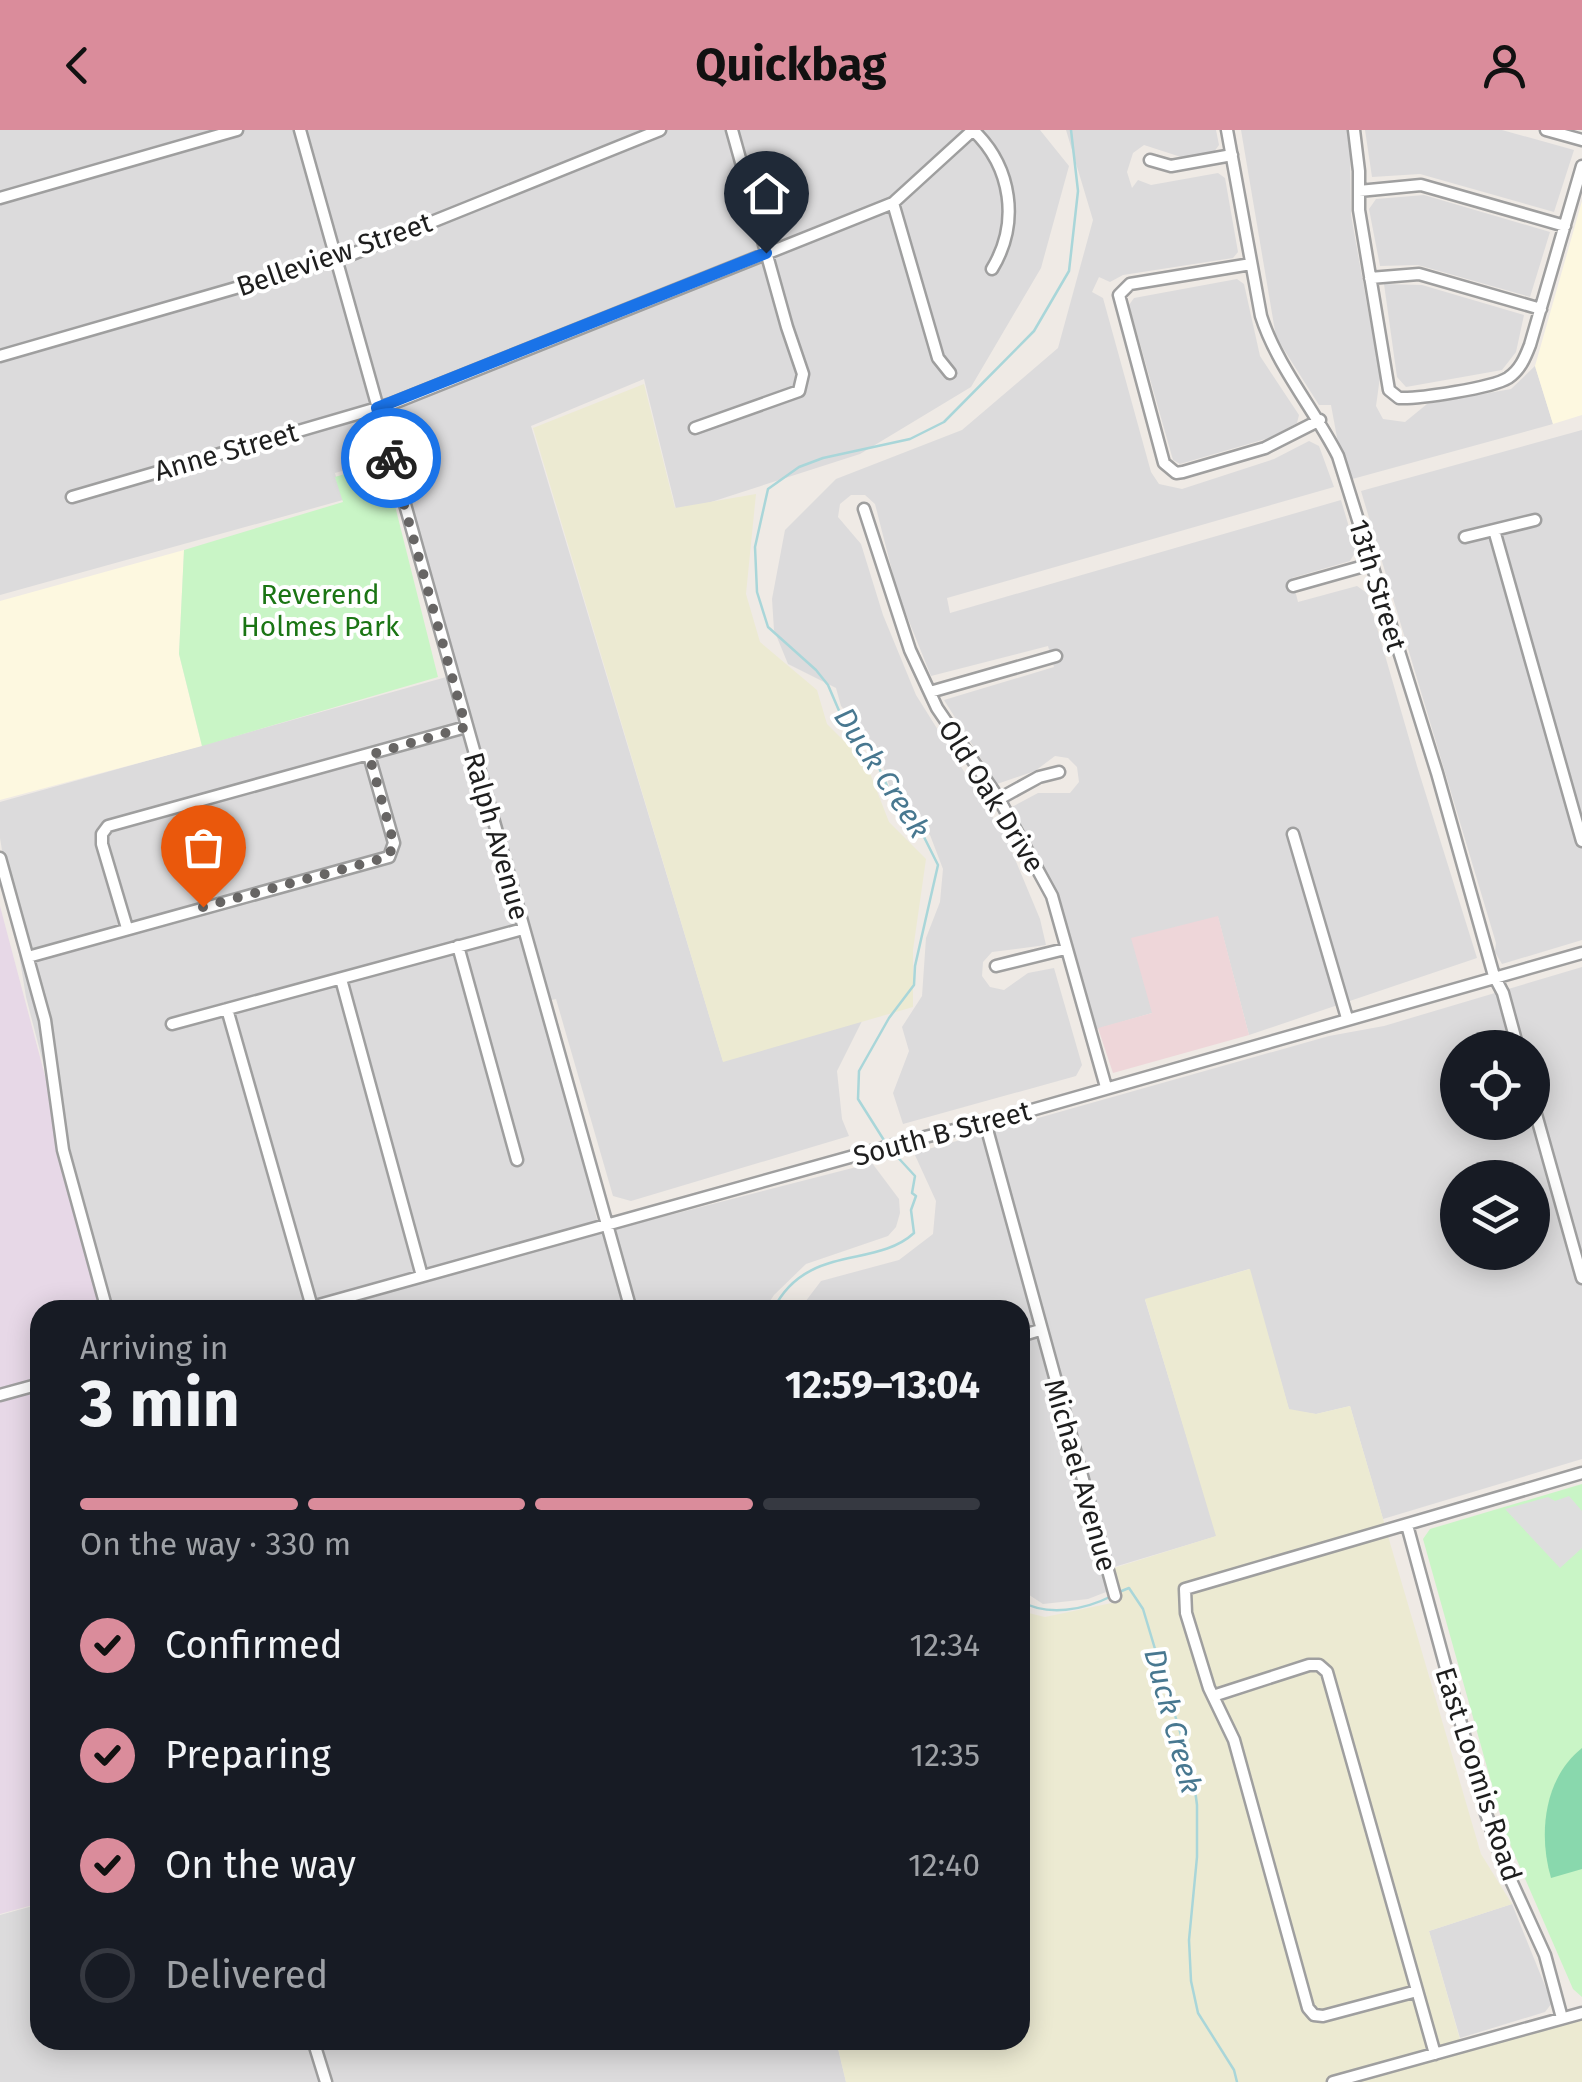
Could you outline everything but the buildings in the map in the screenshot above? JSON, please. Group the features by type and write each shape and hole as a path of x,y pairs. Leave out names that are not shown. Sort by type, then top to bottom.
{"street":[{"path":"0,198 237,130"},
{"name":"Ralph Avenue","path":"300,130 628,1300"},
{"name":"Belleview Street","path":"0,356 336,259 660,130"},
{"path":"695,428 798,392 803,384 732,130"},
{"path":"973,130 997,162 1011,211 1008,236 992,269"},
{"name":"Anne Street","path":"72,497 377,408 893,202 973,130"},
{"name":"13th Street","path":"1228,130 1251,264 1271,344 1320,420 1338,456 1513,1030"},
{"path":"1354,130 1359,210 1389,390 1394,396 1415,398 1507,379 1524,359 1582,166"},
{"path":"1546,130 1582,140"},
{"path":"1150,160 1171,166 1232,155"},
{"path":"1359,192 1422,185 1565,226"},
{"path":"893,202 938,358 950,373"},
{"path":"1251,264 1130,284 1118,295 1164,464 1169,470 1183,472 1265,448 1320,420"},
{"path":"1370,278 1419,274 1541,309"},
{"name":"Old Oak Drive","path":"864,509 910,650 930,692 949,730 998,799 1052,896 1106,1087"},
{"path":"1465,536 1535,520"},
{"path":"1494,530 1582,841"},
{"path":"1293,586 1371,564"},
{"path":"930,692 1056,656"},
{"path":"128,928 102,844 102,834 108,826 466,727"},
{"path":"28,957 388,857 394,844 369,755"},
{"path":"998,799 1039,776 1059,772"},
{"path":"1293,834 1347,1018"},
{"path":"0,858 51,1050 63,1150 104,1300"},
{"path":"172,1024 523,929"},
{"path":"458,946 517,1160"},
{"path":"996,966 1066,949"},
{"name":"South B Street","path":"335,1300 1582,953"},
{"path":"340,979 422,1276"},
{"path":"227,1009 304,1300"},
{"name":"Michael Avenue","path":"985,1122 1115,1596"},
{"path":"1543,1140 1582,1278"},
{"path":"1030,1333 1040,1330"},
{"path":"0,1396 30,1387"},
{"path":"1417,1992 1323,2016 1314,2015 1308,2008 1234,1740 1213,1696 1186,1613 1185,1588 1582,1473"},
{"name":"East Loomis Road","path":"1407,1526 1484,1808 1504,1866 1545,1956 1562,2018"},
{"path":"1213,1696 1309,1665 1319,1665 1326,1672 1434,2054"},
{"path":"1333,2082 1582,2013"},
{"path":"317,2050 326,2082"}],"shaded area":[{"path":"0,130 1040,130 1069,166 1041,268 971,387 860,454 677,513 644,379 531,426 723,1061 862,1021 837,1071 842,1119 849,1136 631,1201 613,1196 556,999 547,1001 600,1233 872,1163 899,1199 896,1227 888,1236 806,1264 771,1300 104,1300 26,997 0,838 0,802 457,674 386,458 335,473 343,500 0,595"},
{"path":"1066,130 1216,130 1219,145 1214,152 1181,157 1144,145 1133,153 1127,172 1132,188 1138,180 1151,185 1218,173 1225,178 1238,252 1233,258 1123,275 1110,282 1099,277 1092,292 1103,298 1151,472 1159,484 1182,489 1274,459 1309,441 1319,446 1334,487 947,598 950,613 1341,500 1356,551 1350,561 1292,578 1298,602 1357,586 1367,593 1477,958 1249,1035 1218,917 1152,1013 1094,1030 1045,869 1012,807 1038,793 1070,793 1079,782 1077,767 1068,758 1055,756 1035,771 997,784 944,700 1054,667 1048,646 931,676 898,594 875,504 865,495 851,495 840,504 838,517 861,544 883,615 916,695 1007,840 1040,919 1046,945 992,952 983,962 982,976 990,987 1004,990 1028,973 1054,968 1082,1065 1076,1076 903,1124 893,1093 909,1051 902,1027 922,996 926,938 940,902 943,869 930,835 898,813 877,747 841,706 836,688 788,664 774,630 772,599 785,530 836,479 962,430 1058,348 1093,220"},
{"path":"1241,130 1347,130 1351,215 1380,377 1376,406 1383,419 1405,422 1427,404 1511,389 1535,366 1553,424 1345,481 1331,405 1319,405 1276,337"},
{"path":"1365,130 1502,130 1574,150 1554,212 1420,174 1372,177"},
{"path":"1424,195 1550,232 1530,297 1418,265 1380,266 1369,209 1376,199"},
{"path":"1582,201 1582,415 1553,424 1535,366"},
{"path":"1237,279 1244,284 1260,356 1299,415 1297,423 1269,438 1180,464 1173,460 1129,305 1134,298"},
{"path":"1384,284 1422,285 1524,315 1516,352 1502,370 1406,387 1397,377"},
{"path":"644,384 675,508 756,494 746,594 760,642 817,690 827,724 866,763 889,822 926,859 913,950 913,1007 723,1062 533,428"},
{"path":"1582,430 1582,940 1502,964 1495,952 1496,943 1361,491"},
{"path":"184,550 179,654 202,746 0,800 0,601"},
{"path":"0,906 104,1300 30,1300 30,1906 0,1914"},
{"path":"1218,916 1249,1035 1113,1073 1098,1028 1152,1013 1131,938"},
{"path":"1582,967 1582,1459 1383,1519 1350,1406 1316,1414 1289,1410 1249,1269 1145,1300 1217,1536 1114,1567 1119,1587 1088,1599 1043,1604 1030,1596 1030,1300 807,1300 821,1281 899,1260 933,1234 936,1201 914,1153 1329,1036 1384,1026"},
{"path":"1250,1269 1289,1409 1316,1414 1350,1406 1481,1854 1512,1904 1429,1931 1461,2043 1582,2010 1582,2082 846,2082 838,2050 1030,2050 1030,1613 1045,1617 1121,1601 1114,1568 1216,1536 1145,1299"},
{"path":"1569,1496 1582,1511 1582,1548 1560,1568 1505,1509 1548,1497 1555,1501"},
{"path":"1512,1904 1552,2003 1545,2012 1460,2038 1429,1931"},
{"path":"30,1907 30,2050 838,2050 846,2082 0,2082 0,1915"}],"green space":[{"name":"Reverend Holmes Park","path":"384,462 438,677 202,746 179,654 184,550 343,502 335,477"},
{"path":"1582,1484 1582,1997 1573,1989 1506,1835 1423,1539 1430,1529"},
{"path":"1582,1748 1582,1869 1551,1878 1545,1843 1547,1808 1559,1775"}],"waterway":[{"name":"Duck Creek","path":"887,1145 858,1099 859,1071 889,1018 914,985 938,865 924,837 898,810 866,739 843,720 828,685 768,627 757,592 755,547 768,489 799,467 910,439 944,422 1034,331 1069,271 1078,191 1071,130"},
{"name":"Duck Creek","path":"780,1300 803,1275 841,1260 880,1251 914,1233 911,1210 916,1196 912,1193 915,1176 892,1151"},
{"name":"Duck Creek","path":"1119,1592 1129,1588 1143,1609 1193,1775 1197,1857 1189,1940 1191,1981 1198,2013 1234,2070 1237,2082"},
{"name":"Duck Creek","path":"1030,1606 1066,1610 1112,1596"}],"way so far":[{"path":"203,907 388,857 393,836 369,755 466,727 391,458"}],"route":[{"path":"391,458 377,408 766,253"}]}
